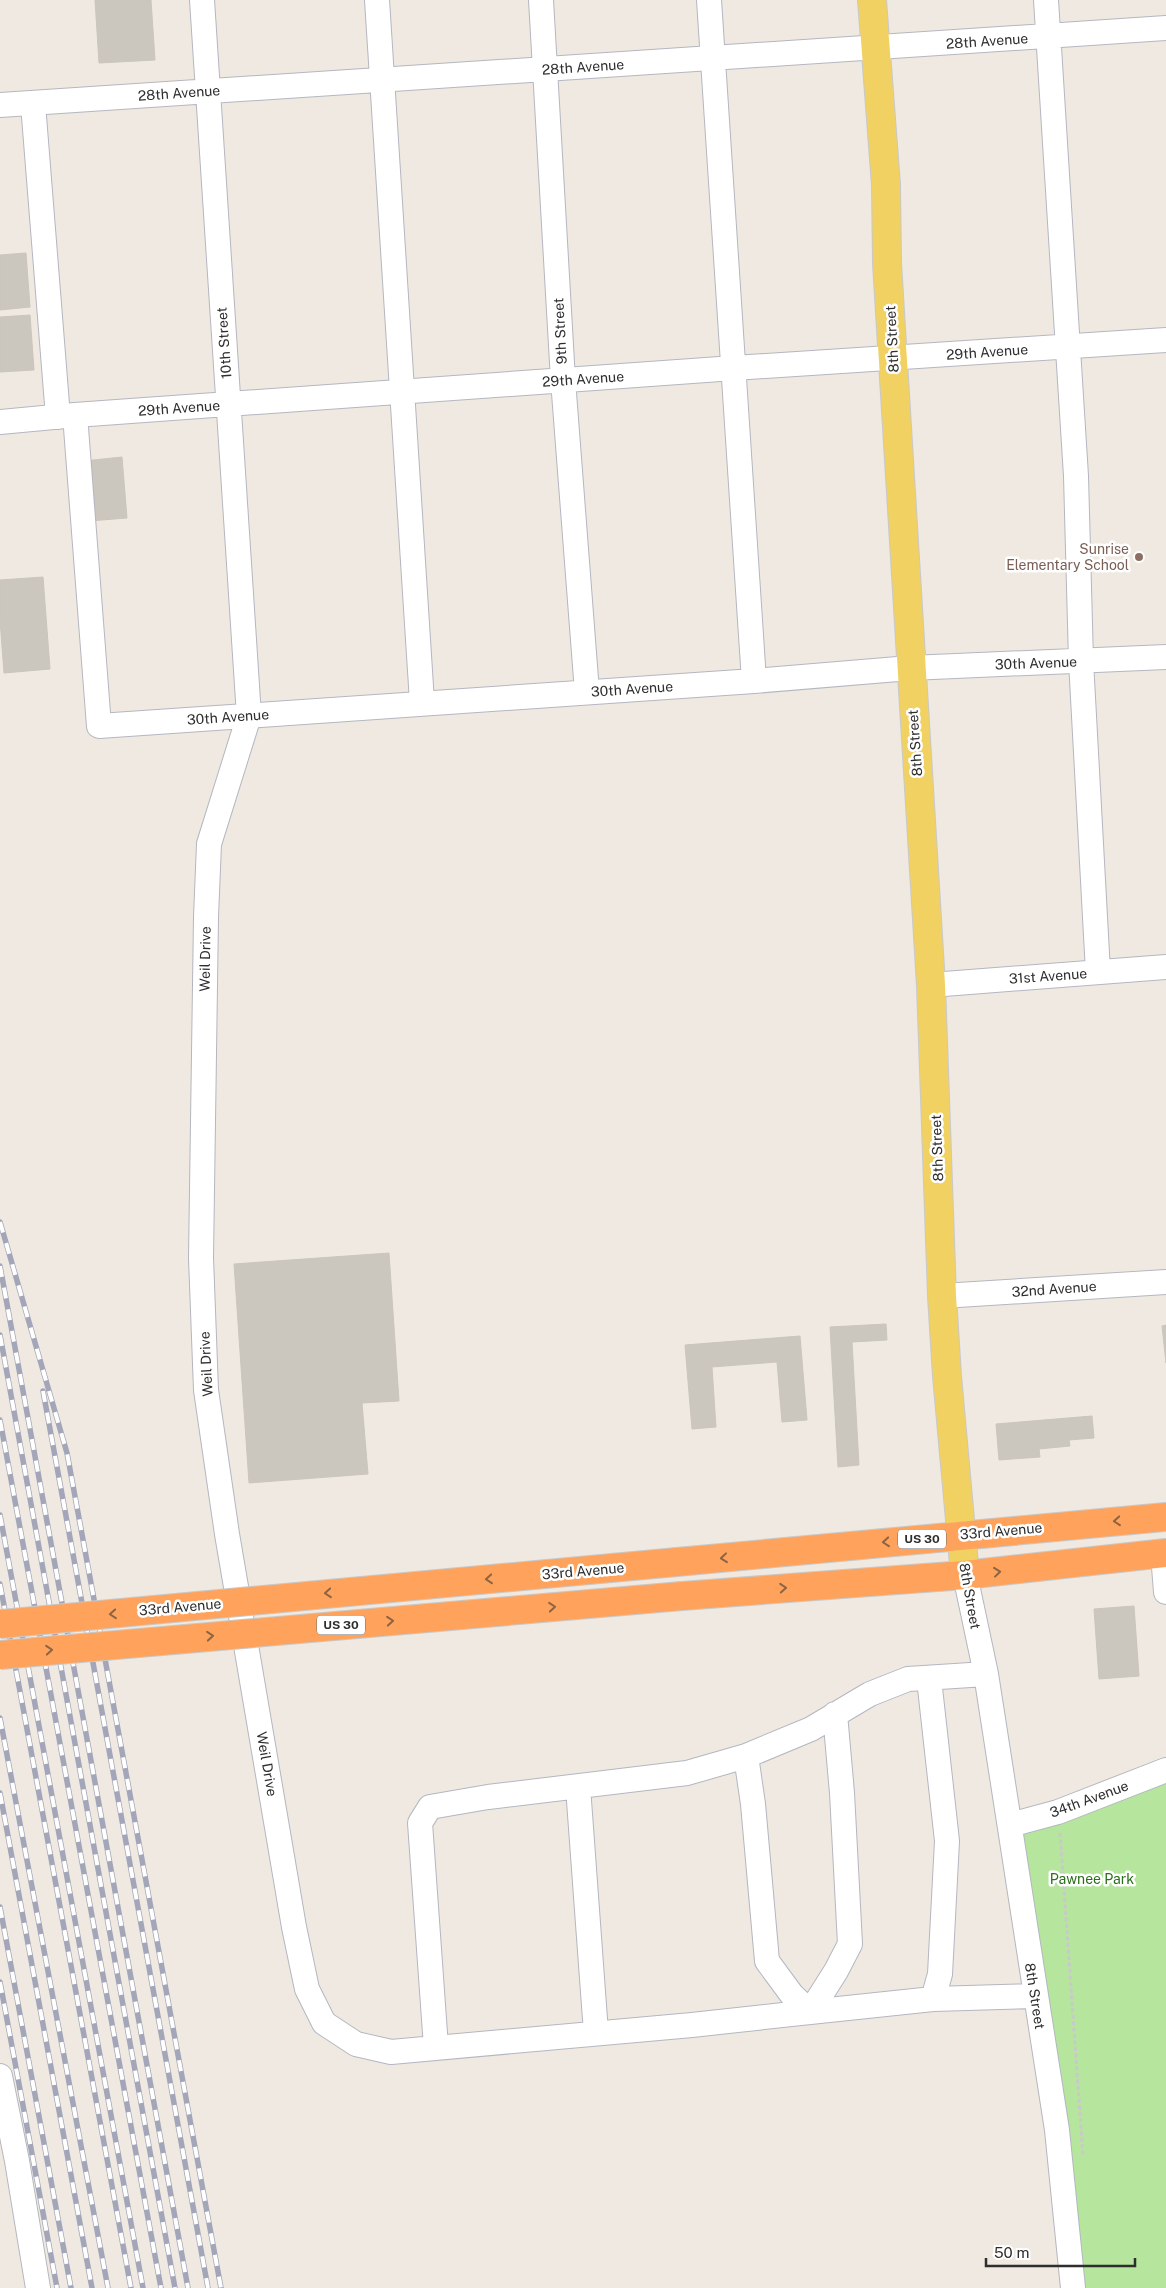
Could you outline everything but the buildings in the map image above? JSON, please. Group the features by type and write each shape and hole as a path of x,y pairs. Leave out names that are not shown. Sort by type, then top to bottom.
{"highway":[{"name":"33rd Avenue","path":"0,1624 1166,1517"},
{"name":"US 30","path":"0,1654 682,1596 965,1575 1164,1554"}],"main road":[{"name":"8th Street","path":"872,0 886,185 887,263 910,668 931,985 942,1296 965,1575"}],"street":[{"name":"10th Street","path":"202,0 249,716"},
{"path":"377,0 422,702"},
{"name":"9th Street","path":"541,0 563,380 587,692"},
{"path":"709,0 754,681"},
{"path":"1046,0 1076,476 1081,661 1098,972"},
{"name":"28th Avenue","path":"0,105 383,79 876,49 1166,28"},
{"path":"33,104 67,416"},
{"name":"29th Avenue","path":"0,422 563,380 1166,340"},
{"name":"30th Avenue","path":"67,416 99,726 422,702 754,681 910,668 1166,657"},
{"name":"Weil Drive","path":"249,716 209,844 206,917 201,1258 206,1390 227,1534 294,1927 307,1989 324,2023 356,2044 391,2052 934,1999 1035,1996"},
{"name":"31st Avenue","path":"931,985 1166,967"},
{"name":"32nd Avenue","path":"942,1296 1166,1282"},
{"path":"1164,1554 1166,1592"},
{"name":"8th Street","path":"965,1575 986,1674 1057,2130 1073,2288"},
{"path":"436,2047 420,1823 430,1807 488,1797 687,1773 746,1756 811,1729 870,1694 908,1679 986,1674"},
{"path":"929,1679 947,1842 940,1974 934,1999"},
{"path":"746,1756 753,1804 768,1961 792,1995 810,2012 850,1944 842,1793 835,1714"},
{"name":"34th Avenue","path":"1010,1825 1058,1812 1166,1770"},
{"path":"578,1787 596,2033"},
{"path":"0,2076 17,2161 38,2288"}],"path":[{"path":"1058,1812 1084,2166"}],"green space":[{"name":"Pawnee Park","path":"1166,1770 1166,2288 1073,2288 1010,1825"}],"railway":[{"path":"0,1222 67,1453 221,2288"},
{"path":"0,1266 188,2288"},
{"path":"0,1335 175,2288"},
{"path":"43,1391 208,2288"},
{"path":"0,1420 161,2288"},
{"path":"0,1515 143,2288"},
{"path":"0,1584 131,2288"},
{"path":"0,1718 108,2288"},
{"path":"0,1793 92,2288"},
{"path":"0,1907 71,2288"},
{"path":"0,1982 57,2288"}],"place":[{"name":"Sunrise Elementary School","path":"1139,557"}]}
